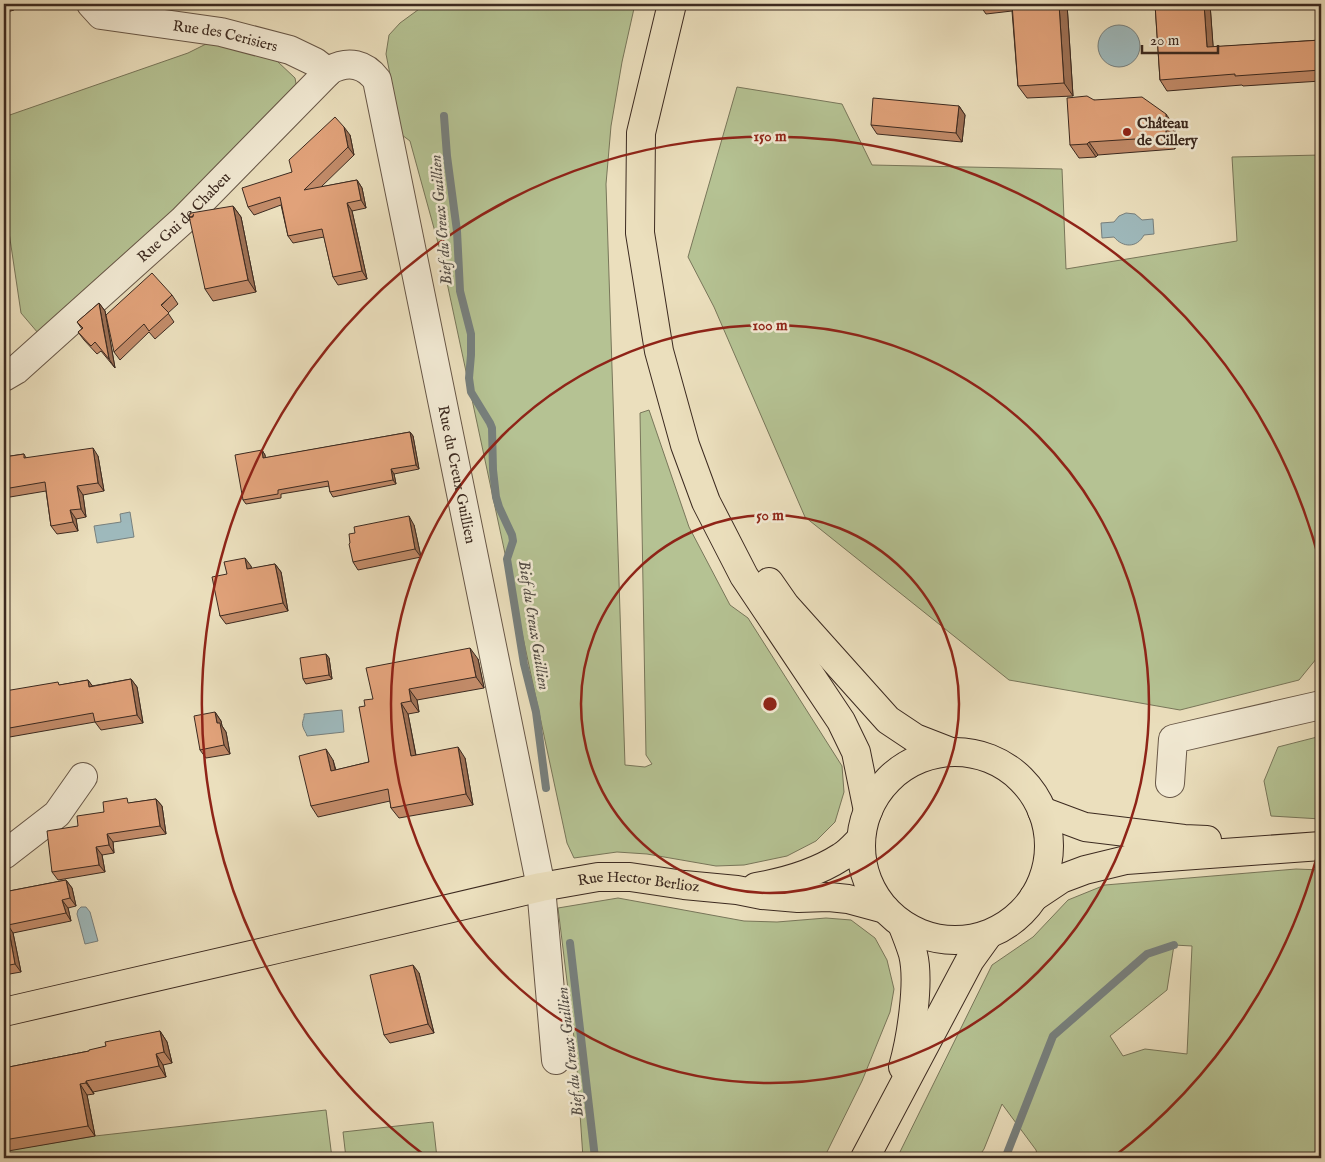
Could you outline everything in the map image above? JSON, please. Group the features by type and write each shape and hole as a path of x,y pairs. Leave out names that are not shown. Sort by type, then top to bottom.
{"main road":[{"path":"672,4 641,133 640,233 659,351 685,445 706,502 744,576 841,721 856,752 868,811"},
{"path":"685,445 719,507 785,605 888,720 915,738 951,752 980,755 1006,766 1028,786 1042,811 1049,840 1046,870 1034,897 1022,913 1006,926 988,935 966,940 944,940 922,934 894,917 848,899 762,896 737,890"},
{"path":"893,1104 908,1050 916,987 913,956 894,917 871,888 863,864 861,839 868,811 881,788 900,769 925,757 951,752"},
{"path":"1042,811 1085,827 1184,839 1321,846"},
{"path":"737,890 767,885 812,872 842,857 861,839"},
{"path":"1034,897 1061,879 1085,870 1126,860 1321,846"},
{"name":"Rue Hector Berlioz","path":"4,1012 541,887 598,877 630,877 737,890"},
{"path":"865,1158 970,960 988,935"}],"street":[{"name":"Rue des Cerisiers","path":"91,4 101,15 221,32 290,50 315,62 328,72"},
{"name":"Rue Gui de Chabeu","path":"4,377 20,367 182,221 328,72 337,66 345,64 364,68"},
{"name":"Rue du Creux Guillien","path":"364,68 371,72 377,80 541,887 556,1060"},
{"path":"1170,783 1173,739 1321,705"},
{"path":"4,855 57,814 83,777"}],"green space":[{"path":"426,4 544,4 546,6 568,4 635,4 622,62 611,126 606,184 625,765 645,767 652,764 646,755 640,413 649,410 689,527 730,605 748,618 842,766 844,792 835,822 816,841 787,856 744,865 716,866 647,854 617,852 574,858 567,843 440,250 410,141 402,135 386,54 389,35 400,23"},
{"path":"217,42 256,52 277,61 295,78 297,89 216,173 38,333 21,313 4,205 4,117 188,53 206,44"},
{"path":"737,87 842,104 872,165 1062,169 1066,269 1237,241 1232,157 1321,155 1321,653 1299,680 1180,710 1009,680 805,517 714,307 688,257"},
{"path":"1321,736 1321,819 1271,816 1264,781 1278,747"},
{"path":"1296,869 1321,870 1321,1158 1038,1158 1036,1150 1002,1104 984,1149 978,1158 897,1158 992,965 1033,937 1068,900 1105,885","holes":["1174,945 1192,946 1187,1054 1145,1049 1123,1056 1110,1036 1167,990"]},
{"path":"618,898 744,921 777,922 826,918 851,920 875,938 887,960 894,989 890,1012 862,1081 824,1158 583,1158 576,1054 558,908"},
{"path":"326,1110 332,1158 4,1158 4,1151 95,1136"},
{"path":"433,1122 437,1158 346,1158 343,1132"}],"water":[{"path":"1115,25 1123,25 1134,31 1140,46 1134,61 1123,67 1115,67 1104,61 1098,50 1098,42 1104,31"},
{"path":"1126,213 1135,214 1142,220 1153,219 1154,234 1144,235 1138,242 1130,245 1118,241 1114,237 1102,238 1101,223 1114,222 1119,216"},
{"path":"130,512 134,537 97,543 94,526 121,522 120,514"},
{"path":"342,710 344,732 307,736 303,728 304,714"},
{"path":"81,907 86,907 90,912 98,941 85,944 77,914"}],"building":[{"path":"1012,4 1059,4 1064,83 1018,86"},
{"path":"1155,4 1204,4 1207,47 1321,40 1321,70 1160,80"},
{"name":"Château de Cillery","path":"1087,96 1094,100 1142,97 1166,114 1166,137 1070,145 1067,98"},
{"path":"873,98 959,106 956,133 871,125"},
{"path":"335,117 344,127 348,147 304,190 357,180 361,200 347,203 362,271 333,277 322,229 288,236 280,197 248,207 242,188 292,172 289,160"},
{"path":"233,206 248,280 205,289 189,216 191,213"},
{"path":"152,273 172,295 161,305 169,313 149,331 144,324 114,352 106,315"},
{"path":"99,303 109,359 95,342 91,346 78,332 83,328 77,322"},
{"path":"410,432 416,465 391,469 393,480 330,492 328,481 278,490 278,494 243,500 235,455 262,450 263,458"},
{"path":"93,448 98,483 77,486 81,509 70,510 73,522 51,526 45,482 4,489 4,457 24,454 24,458"},
{"path":"409,516 415,549 353,562 349,534 355,533 354,527"},
{"path":"245,558 247,569 275,564 283,603 220,616 212,577 227,574 224,562"},
{"path":"470,648 476,677 409,689 411,701 401,703 411,756 458,747 466,794 391,808 388,789 311,806 299,756 326,749 331,771 369,762 359,707 365,706 364,700 373,699 366,668"},
{"path":"326,654 329,675 303,679 300,658"},
{"path":"131,679 137,715 95,722 93,713 4,729 5,691 58,682 59,685 88,680 89,687"},
{"path":"215,712 217,723 220,723 224,745 200,750 194,716"},
{"path":"127,798 128,803 156,799 160,826 107,834 109,845 96,847 99,865 52,872 47,831 78,826 77,816 104,812 103,802"},
{"path":"66,880 70,898 62,900 66,913 8,925 15,964 4,966 4,892"},
{"path":"413,965 428,1024 384,1035 370,975"},
{"path":"160,1031 164,1052 156,1054 159,1066 86,1081 86,1083 80,1084 88,1126 4,1140 4,1068 89,1051 106,1046 105,1042"}],"waterway":[{"name":"Bief du Creux Guillien","path":"444,116 447,156 457,231 460,291 471,334 469,378 471,392 492,428 496,497 512,535 513,541 507,559 524,664 536,712 546,788"},
{"name":"Bief du Creux Guillien","path":"570,943 595,1158"},
{"path":"1006,1156 1053,1036 1147,954 1174,945"}],"place":[{"name":"Château de Cillery","path":"1127,132"}]}
